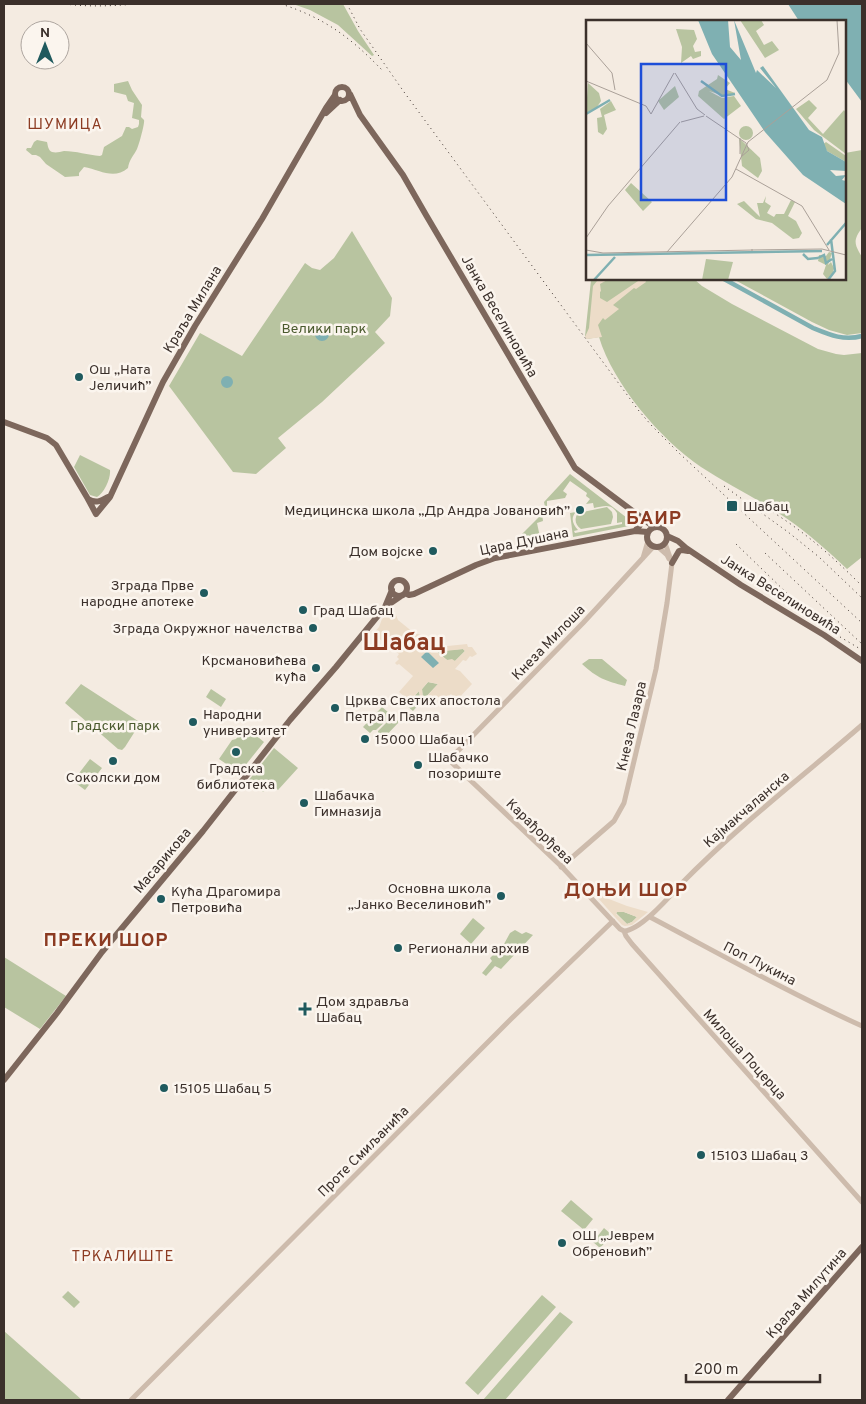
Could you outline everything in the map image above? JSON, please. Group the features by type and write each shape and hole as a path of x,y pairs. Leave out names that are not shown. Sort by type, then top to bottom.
{"main road":[{"path":"340,98 348,98 350,94 342,86 337,89 340,98 360,115"},
{"name":"Јанка Веселиновића","path":"350,94 360,115 403,175 575,468 637,514 649,534"},
{"name":"Краља Милана","path":"88,499 96,514 110,497 162,382 262,219 319,121 340,98"},
{"path":"4,422 53,441 88,499 98,502 110,497"},
{"path":"632,533 640,526 637,514"},
{"path":"657,526 664,529 666,540 656,547 650,544 649,534 657,526"},
{"name":"Цара Душана","path":"385,607 403,595 411,595 495,558 632,533 638,535 649,534"},
{"name":"Јанка Веселиновића","path":"666,540 678,541 762,599 824,635 862,661"},
{"path":"672,563 677,552 689,550"},
{"path":"397,581 402,581 406,585 407,589 403,595 396,595 392,590 392,585 397,581"},
{"name":"Цара Душана","path":"406,585 415,588 428,586"},
{"name":"Цара Душана","path":"342,659 385,607 392,590"},
{"name":"Масарикова","path":"4,1080 102,952 342,659"},
{"name":"Краља Милутина","path":"728,1400 862,1247"}],"street":[{"name":"Кнеза Милоша","path":"642,560 649,534"},
{"name":"Кнеза Лазара","path":"561,867 614,821 624,803 656,665 667,606 672,563 666,540"},
{"name":"Кнеза Милоша","path":"449,760 656,547"},
{"path":"656,547 667,555 672,563"},
{"name":"Кајмакчаланска","path":"624,931 629,931 650,917 702,863 754,816 862,725"},
{"name":"Карађорђева","path":"449,760 561,867 613,921"},
{"name":"Поп Лукина","path":"650,917 829,1011 862,1026"},
{"name":"Милоша Поцерца","path":"613,921 624,931 632,944 862,1202"},
{"name":"Проте Смиљанића","path":"131,1400 511,1019 613,921"}],"green space":[{"path":"293,4 343,4 374,55 372,56 338,25 310,10"},
{"path":"128,81 142,105 141,117 144,122 138,147 130,160 128,168 123,172 112,174 84,167 79,176 65,177 46,164 40,157 32,155 26,150 31,148 37,140 47,142 52,152 69,151 102,155 104,147 122,136 126,127 132,129 138,127 139,120 132,118 134,103 128,101 126,95 114,92 114,84"},
{"path":"862,150 862,228 856,242 857,249 862,257 862,333 847,335 829,330 812,322 735,280 846,280 846,153"},
{"name":"Велики парк","path":"352,231 392,298 390,316 375,332 385,343 322,402 278,438 286,448 256,474 233,472 169,386 200,333 242,356 305,263 312,268 320,270 334,258"},
{"path":"591,280 695,280 732,304 818,349 844,355 862,353 862,557 847,569 818,542 786,518 686,456 655,426 627,392 615,373 599,337 587,339 585,336"},
{"path":"80,455 110,470 106,485 97,497 90,495 74,467"},
{"path":"570,474 631,521 632,524 573,537 570,513 576,512 573,519 578,530 574,531 575,533 622,524 622,522 617,523 617,513 612,508 607,506 594,508 593,503 586,504 590,499 586,496 587,493 570,481 563,491 567,494 565,498 547,501 547,506 545,507 544,502"},
{"path":"607,507 612,512 611,524 581,529 577,526 578,513"},
{"path":"542,514 543,521 537,523 540,537 555,534 556,539 554,541 520,547 517,539"},
{"path":"463,649 465,651 455,661 447,660 436,651"},
{"path":"589,659 602,659 627,680 625,686 607,681 592,673 582,664"},
{"path":"428,682 438,684 423,700 422,689"},
{"name":"Градски парк","path":"81,684 138,721 139,725 122,750 118,749 65,703"},
{"path":"211,689 226,699 221,707 206,697"},
{"path":"419,691 421,702 413,711 406,705"},
{"path":"382,707 389,713 389,718 370,733 363,727"},
{"path":"394,717 399,722 380,742 375,737 378,731"},
{"path":"246,727 264,742 240,772 238,772 219,759 232,740 236,739"},
{"path":"274,748 298,768 278,790 271,783 263,792 249,780"},
{"path":"90,759 102,768 85,790 73,781"},
{"path":"617,912 624,912 637,917 627,924"},
{"path":"473,918 485,928 471,944 460,934"},
{"path":"515,930 522,934 526,932 533,935 501,969 495,966 486,976 482,973 492,961 490,958 504,944 510,933"},
{"path":"4,957 66,996 40,1029 4,1007"},
{"path":"571,1200 593,1219 584,1230 561,1211"},
{"path":"604,1228 612,1235 600,1248 593,1242"},
{"path":"68,1291 80,1302 74,1308 62,1297"},
{"path":"542,1295 556,1307 478,1395 465,1383"},
{"path":"560,1312 573,1322 505,1400 483,1400"},
{"path":"4,1331 82,1400 4,1400"}],"shaded area":[{"path":"607,280 600,284 600,298 607,302 640,280 645,280 646,282 636,289 634,288 613,305 619,309 605,320 603,318 598,325 602,337 587,339 585,337 589,328 593,286 597,281"},
{"path":"394,610 398,620 414,633 421,635 431,645 438,647 467,644 468,647 472,647 477,654 472,657 470,656 466,661 463,660 455,669 460,671 472,684 457,700 451,694 442,698 428,695 438,684 428,682 422,689 423,700 421,702 419,691 410,701 399,692 413,676 399,664 395,663 399,659 397,657 399,654 373,634 379,627 382,619","holes":["463,649 465,651 455,661 452,659 447,660 437,652"]},
{"path":"596,894 648,912 632,925 625,926","holes":["617,912 624,912 637,917 627,924 616,914"]}],"water":[{"path":"788,4 862,4 862,102 846,80 846,20 798,20"},
{"path":"319,327 325,327 329,334 325,341 319,341 315,337 315,331"},
{"path":"227,376 233,382 227,388 221,382"},
{"path":"427,651 439,663 433,668 421,657"}],"waterway":[{"path":"726,280 813,328 843,338 862,336"}],"railway":[{"path":"65,4 83,6 136,4"},
{"path":"281,4 311,16 336,30 359,48 382,70"},
{"path":"347,4 360,29 404,92 639,411 680,454 862,623"},
{"path":"724,486 819,557 862,598"},
{"path":"756,502 812,540 862,586"},
{"path":"736,544 820,625 862,650"},
{"path":"765,553 862,644"}],"place":[{"name":"Ош „Ната Јеличић”","path":"79,377"},
{"name":"Шабац","path":"732,506"},
{"name":"Медицинска школа „Др Андра Јовановић”","path":"580,510"},
{"name":"Дом војске","path":"433,551"},
{"name":"Зграда Прве народне апотеке","path":"204,593"},
{"name":"Град Шабац","path":"303,610"},
{"name":"Зграда Окружног начелства","path":"313,628"},
{"name":"Крсмановићева кућа","path":"316,668"},
{"name":"Црква Светих апостола Петра и Павла","path":"335,708"},
{"name":"Народни универзитет","path":"193,722"},
{"name":"15000 Шабац 1","path":"365,739"},
{"name":"Градска библиотека","path":"236,752"},
{"name":"Соколски дом","path":"113,761"},
{"name":"Шабачко позориште","path":"418,765"},
{"name":"Шабачка Гимназија","path":"304,803"},
{"name":"Основна школа „Јанко Веселиновић”","path":"501,896"},
{"name":"Кућа Драгомира Петровића","path":"161,899"},
{"name":"Регионални архив","path":"398,948"},
{"name":"Дом здравља Шабац","path":"305,1009"},
{"name":"15105 Шабац 5","path":"164,1088"},
{"name":"15103 Шабац 3","path":"701,1155"},
{"name":"ОШ „Јеврем Обреновић”","path":"562,1243"}],"district":[{"name":"ШУМИЦА","path":"65,124"},
{"name":"БАИР","path":"654,517"},
{"name":"Шабац","path":"404,642"},
{"name":"ДОЊИ ШОР","path":"626,889"},
{"name":"ПРЕКИ ШОР","path":"106,939"},
{"name":"ТРКАЛИШТЕ","path":"123,1256"}]}
